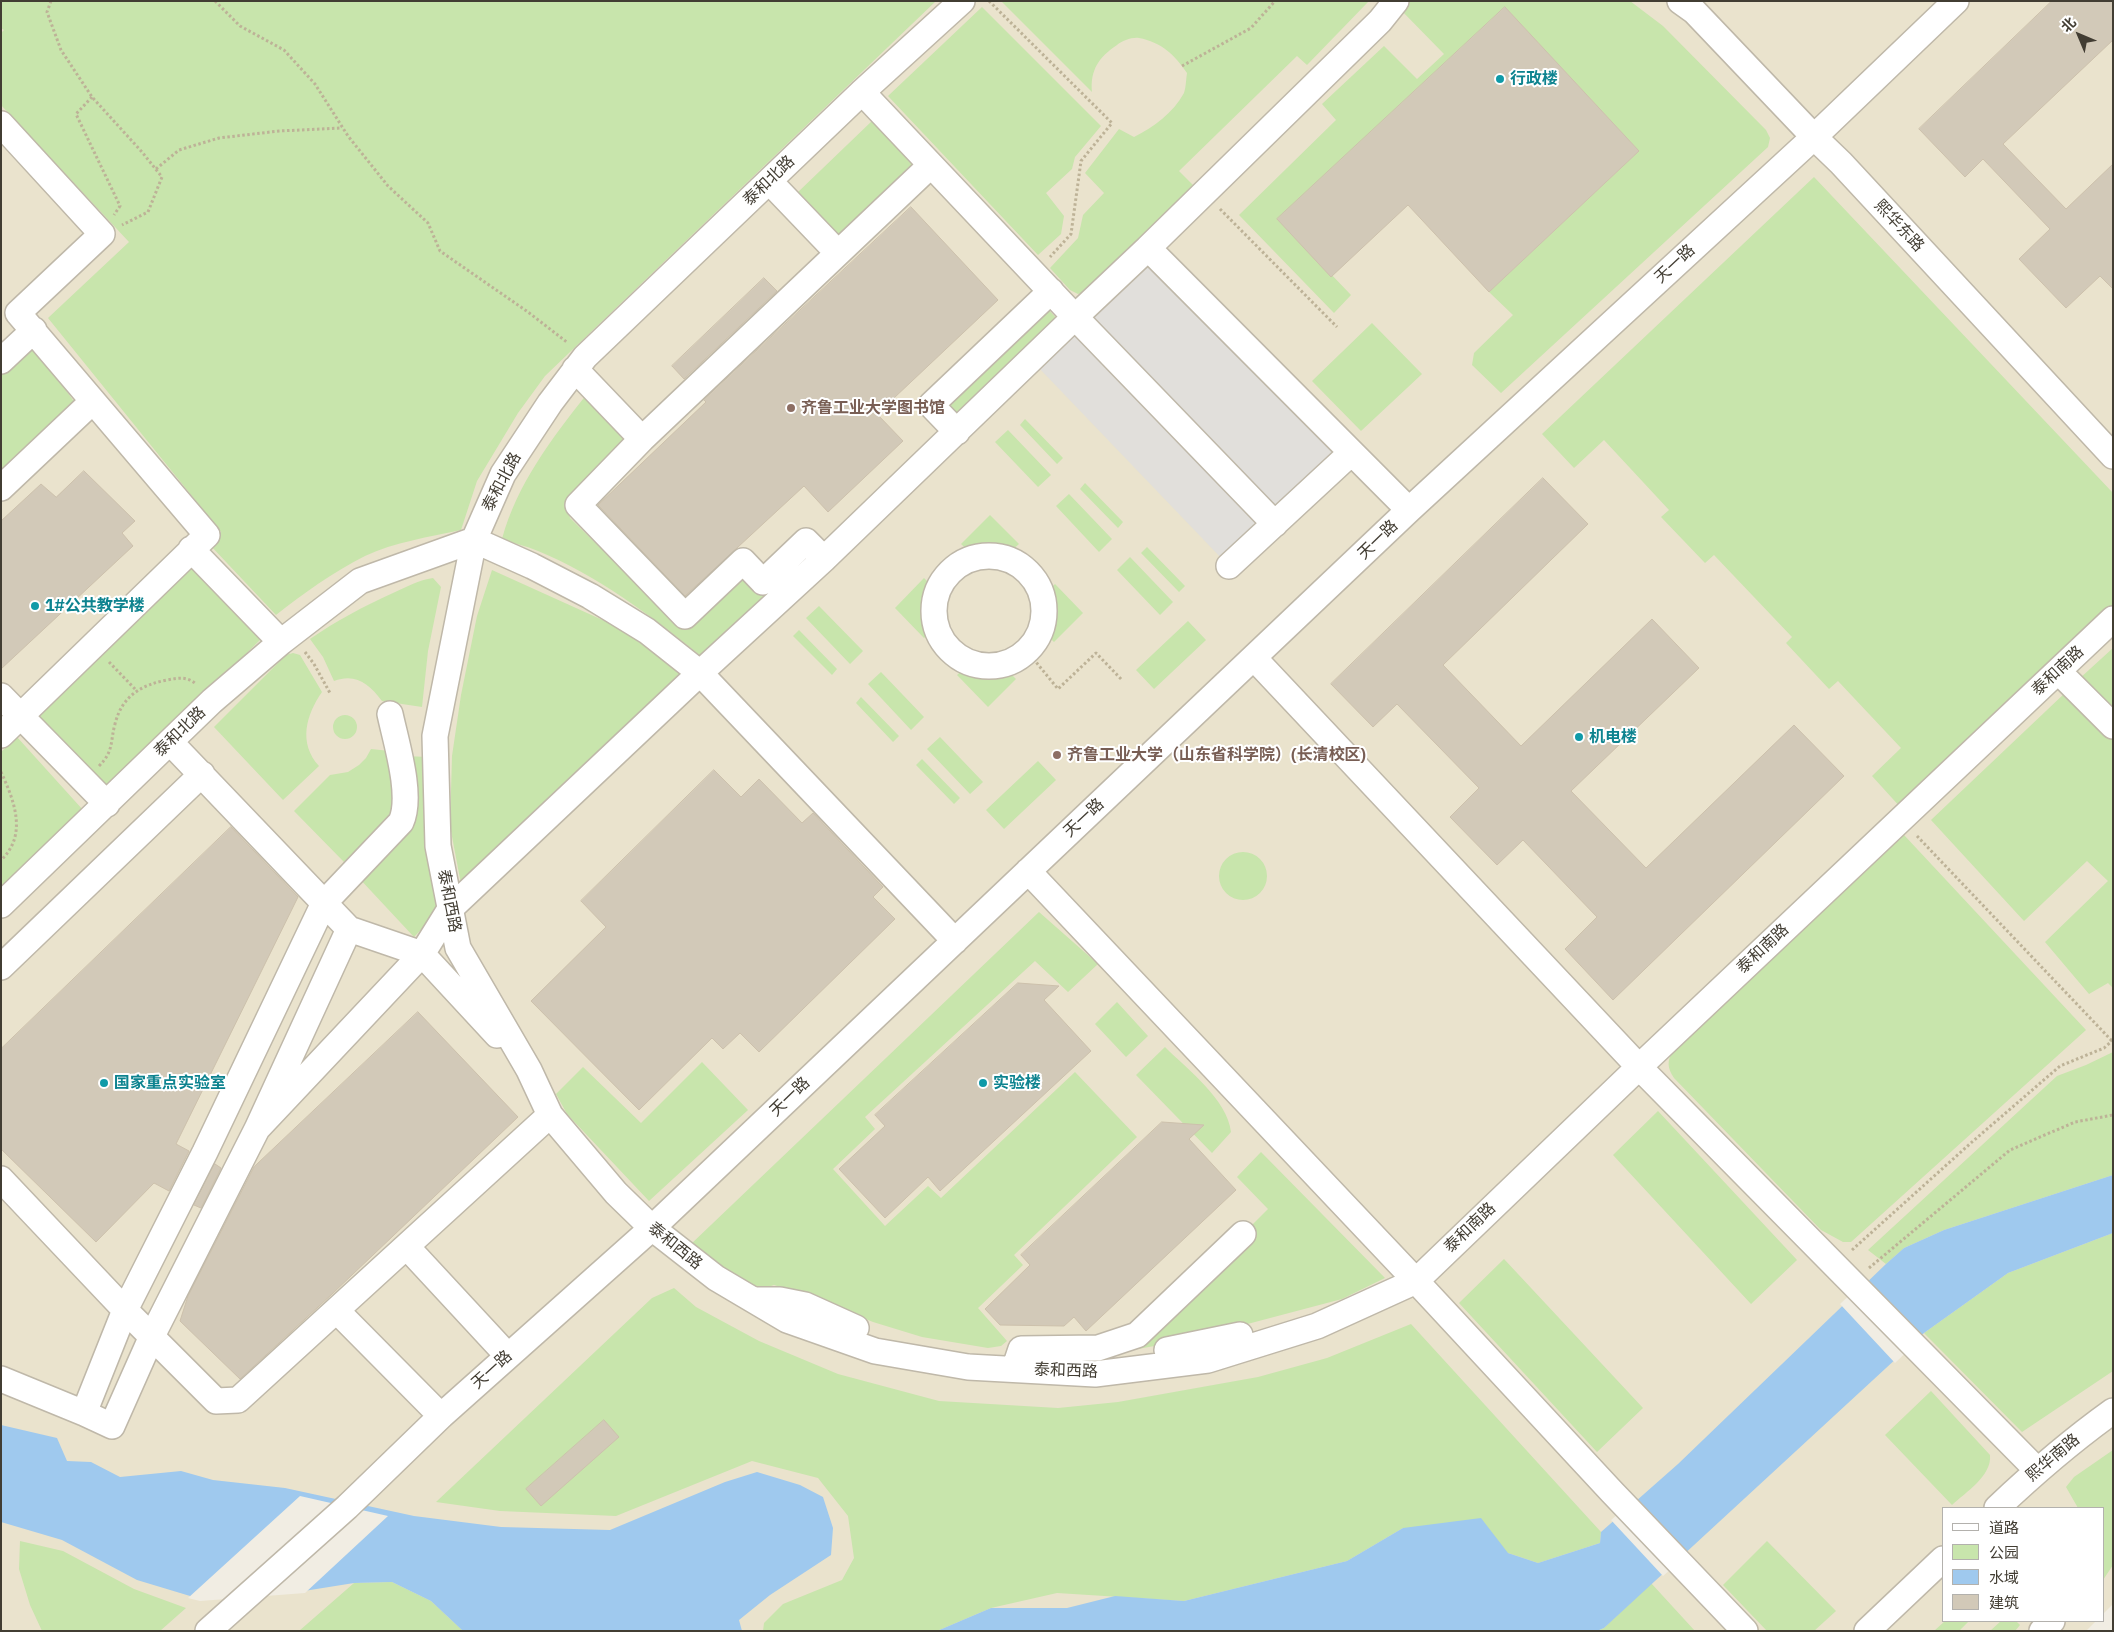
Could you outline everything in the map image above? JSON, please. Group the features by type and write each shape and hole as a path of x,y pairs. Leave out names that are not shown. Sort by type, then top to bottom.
{"street":[{"name":"泰和北路","path":"1,904 212,701 285,638 360,581 474,540 503,474 550,403 580,363 862,92 962,1"},
{"path":"257,1129 422,954 450,908 824,559 957,432 1380,21 1396,1"},
{"name":"熙华东路","path":"1680,1 1694,11 1814,138 1848,171 2113,456"},
{"name":"天一路","path":"208,1631 347,1507 441,1416 652,1228 1409,510 1814,138 1956,1"},
{"path":"862,92 1075,317 1276,524"},
{"path":"1,124 102,234 18,313 207,535 1,735"},
{"path":"824,559 806,541 763,582 744,561 685,616 578,505 642,439 931,165"},
{"path":"769,181 838,253"},
{"path":"1148,248 1409,510"},
{"path":"957,432 931,404 1043,282"},
{"path":"1,361 34,330"},
{"path":"580,363 642,439"},
{"path":"1,488 94,401"},
{"path":"1229,566 1351,453"},
{"path":"474,540 532,566 590,596 648,631 700,673 955,940"},
{"name":"泰和西路","path":"474,540 435,736 438,846 458,948 529,1070 550,1115 616,1193 652,1228 716,1278 787,1320 875,1350 968,1367 1095,1374 1208,1360 1317,1326 1416,1281"},
{"path":"192,549 285,638"},
{"path":"983,556 1000,556 1017,563 1030,573 1040,588 1044,604 1044,622 1037,638 1026,652 1012,661 995,666 986,666 962,659 948,648 938,634 934,617 935,600 941,584 952,570 966,560 983,556"},
{"name":"泰和南路","path":"1416,1281 1639,1067 2113,619"},
{"path":"1254,658 1639,1067 2037,1470"},
{"path":"2058,670 2113,726"},
{"path":"1,696 107,804"},
{"path":"84,1413 125,1310 206,1152 324,903 401,822 404,816 406,800 400,758 390,714"},
{"path":"170,742 349,929 422,954 529,1070"},
{"path":"1,967 202,774"},
{"path":"1028,872 1745,1631"},
{"path":"1,1380 112,1426 152,1336 257,1129 349,929"},
{"path":"1,1179 125,1310 216,1401 238,1400 550,1115"},
{"path":"1017,1361 1021,1349 1098,1348 1137,1335 1242,1234"},
{"path":"407,1247 508,1356"},
{"path":"754,1300 780,1300 805,1305 846,1325 909,1344 954,1353 1017,1361 1131,1357 1248,1334 1272,1340"},
{"path":"337,1311 441,1416"},
{"name":"熙华南路","path":"1998,1507 2037,1470 2113,1411"},
{"path":"1867,1631 1942,1560"},
{"path":"2042,1631 2051,1622"}],"path":[{"path":"51,1 47,12 61,50 92,97 162,177 148,212 102,234"},
{"path":"214,1 240,26 284,50 314,84 343,128 388,186 428,223 440,251 528,312 580,363"},
{"path":"989,1 1112,123 1081,161 1071,234 1043,282"},
{"path":"1182,66 1252,28 1275,1"},
{"path":"92,97 76,114 120,206 102,234"},
{"path":"156,170 179,150 219,138 279,131 343,128"},
{"path":"1203,193 1337,328"},
{"path":"285,638 314,664 330,693"},
{"path":"92,646 136,690"},
{"path":"1026,652 1058,689 1096,653 1122,680"},
{"path":"85,781 106,760 111,750 115,723 124,705 136,690 155,682 179,678 191,679 212,701"},
{"path":"1,772 11,794 17,815 16,830 11,849 1,860"},
{"path":"1843,1273 1972,1142 2060,1066 2104,1048 2112,1041 1901,820"},
{"path":"1843,1273 1873,1266 1978,1175 2010,1150 2075,1122 2113,1115"}],"shaded area":[{"name":"齐鲁工业大学（山东省科学院）(长清校区)","path":"1,1 2113,1 2113,1604 2104,1613 2104,1507 1942,1507 1942,1622 2095,1622 2086,1631 1,1631"},
{"path":"1151,259 1338,454 1225,562 1038,367"}],"green space":[{"path":"1,1 936,1 545,376 518,413 477,481 461,530 400,543 365,556 319,583 276,615 210,545 221,532 48,318 129,242 1,105 1,33 4,30 1,28"},
{"path":"1001,1 1369,1 1307,65 1297,56 1179,171 1193,185 1086,291 1078,294 1070,290 1050,268 1078,238 1083,215 1104,193 1085,173 1119,129 1134,137 1149,129 1169,113 1184,93 1187,73 1178,61 1161,46 1147,40 1133,38 1119,44 1101,59 1094,71 1092,92"},
{"path":"1404,1 1630,1 1663,26 1766,130 1770,138 1768,147 1501,393 1472,365 1474,353 1513,315 1489,292 1639,151 1505,7 1278,219 1351,295 1334,313 1239,215 1336,120 1322,104 1384,46 1417,79 1444,54 1400,9"},
{"path":"982,7 1101,126 1075,157 1072,169 1046,193 1064,216 1061,234 1038,255 888,96"},
{"path":"873,120 916,166 839,239 796,194"},
{"path":"1814,177 2113,493 2113,610 1902,809 1872,776 1901,748 1838,681 1829,689 1786,643 1792,637 1714,555 1705,563 1661,517 1669,510 1604,440 1574,468 1542,434"},
{"path":"1046,307 1059,321 958,418 945,405"},
{"path":"1372,323 1422,374 1361,431 1312,381"},
{"path":"28,349 35,350 41,355 75,403 1,473 1,374"},
{"path":"587,394 630,439 568,508 570,518 667,613 744,570 799,554 805,559 701,656 663,626 602,584 560,561 533,549 502,539 517,499 537,462"},
{"path":"1025,419 1063,458 1057,464 1020,425"},
{"path":"1008,430 1051,475 1038,487 995,442"},
{"path":"1085,483 1123,522 1118,528 1080,489"},
{"path":"1069,494 1112,539 1099,552 1056,506"},
{"path":"990,515 1019,544 1011,551 990,547 970,552 961,544"},
{"path":"1147,547 1185,586 1179,592 1141,553"},
{"path":"1130,557 1173,602 1160,615 1117,570"},
{"path":"191,567 261,639 109,789 39,717"},
{"path":"492,570 618,627 684,675 461,884 450,826 452,756 461,695 477,616"},
{"path":"433,578 441,587 428,651 422,707 382,701 367,685 355,679 349,678 334,681 323,657 310,639 371,603 413,584"},
{"path":"924,578 933,587 926,609 932,631 924,638 895,608"},
{"path":"1055,584 1083,613 1054,642 1047,635 1053,613 1049,590"},
{"path":"819,606 863,651 850,664 806,618"},
{"path":"1188,621 1206,640 1154,689 1136,670"},
{"path":"799,630 837,669 832,675 793,636"},
{"path":"2113,648 2113,715 2079,679"},
{"path":"293,653 300,655 322,692 308,719 307,729 308,748 319,766 283,800 214,727 286,655"},
{"path":"965,668 986,674 1006,669 1016,679 988,707 957,675"},
{"path":"881,672 924,717 911,730 868,684"},
{"path":"2066,692 2113,740 2113,988 2108,983 2089,994 2045,942 2108,881 2087,861 2024,921 1931,820"},
{"path":"861,697 899,736 893,742 856,703"},
{"path":"345,715 350,716 356,722 356,732 350,738 345,739 340,738 334,732 333,727 334,722 340,716"},
{"path":"17,737 83,810 1,888 1,752"},
{"path":"940,737 983,782 970,794 927,749"},
{"path":"371,749 390,751 400,800 392,816 344,862 294,811 330,775 348,772 366,758"},
{"path":"406,756 427,757 440,910 414,937 358,877 408,827"},
{"path":"922,759 960,798 954,804 916,765"},
{"path":"1038,761 1056,780 1004,829 986,810"},
{"path":"1904,835 2086,1030 1851,1242 1843,1242 1821,1230 1674,1078 1670,1071 1669,1061 1673,1051"},
{"path":"1238,852 1248,852 1260,859 1267,871 1267,881 1260,893 1248,900 1238,900 1230,896 1223,889 1219,881 1219,871 1223,863 1230,856"},
{"path":"1039,912 1098,964 1068,992 1035,961 865,1117 875,1129 833,1169 885,1226 928,1186 941,1198 1075,1072 1137,1137 1014,1255 1023,1265 978,1308 1007,1341 1001,1346 988,1348 922,1337 873,1322 815,1298 774,1285 759,1290 699,1254 690,1245"},
{"path":"1117,1002 1148,1036 1126,1057 1095,1024"},
{"path":"1165,1047 1205,1086 1222,1108 1228,1120 1231,1132 1212,1153 1136,1075"},
{"path":"2113,1052 2113,1175 1944,1230 1904,1248 1886,1264 1868,1250 2057,1076"},
{"path":"702,1062 748,1110 649,1201 567,1114 556,1094 583,1067 641,1123"},
{"path":"1658,1111 1797,1260 1751,1304 1613,1155"},
{"path":"1261,1152 1385,1278 1342,1299 1187,1340 1138,1349 1077,1354 1140,1337 1268,1209 1237,1177"},
{"path":"2113,1233 2113,1371 2022,1432 1924,1333 2008,1273"},
{"path":"1504,1259 1643,1408 1597,1452 1459,1303"},
{"path":"674,1288 696,1307 759,1341 838,1374 939,1401 1058,1408 1118,1402 1258,1377 1327,1358 1411,1324 1601,1532 1600,1543 1538,1563 1508,1553 1403,1528 1347,1561 1184,1601 1057,1593 991,1608 937,1631 763,1631 764,1623 783,1604 842,1580 854,1558 848,1516 818,1478 752,1461 616,1516 500,1511 436,1502 652,1298"},
{"path":"1931,1391 1990,1455 1990,1463 1983,1477 1952,1505 1885,1435"},
{"path":"2113,1450 2113,1565 2104,1578 2104,1507 2077,1507 2066,1487 2074,1477"},
{"path":"20,1541 63,1551 134,1589 186,1608 160,1631 42,1631 30,1605 19,1569"},
{"path":"1767,1541 1836,1611 1814,1631 1767,1631 1723,1585"},
{"path":"392,1582 431,1601 463,1631 299,1631 354,1583"},
{"path":"1651,1583 1695,1631 1597,1631 1604,1628"},
{"path":"1944,1622 1968,1622 1959,1631 1934,1631"},
{"path":"2000,1622 2017,1622 2020,1625 2015,1631 1990,1631"}],"water":[{"path":"2113,1175 2113,1233 2008,1273 1924,1333 1604,1628 1597,1631 937,1631 991,1608 1067,1608 1115,1596 1184,1601 1347,1561 1403,1528 1481,1518 1508,1553 1538,1563 1600,1543 1601,1532 1678,1464 1904,1248 1944,1230"},
{"path":"1,1425 57,1438 67,1461 91,1462 120,1477 181,1471 213,1480 285,1488 414,1516 501,1527 610,1530 725,1482 757,1472 800,1485 823,1497 833,1528 831,1555 770,1595 739,1620 742,1631 463,1631 431,1601 392,1582 354,1583 304,1591 200,1599 137,1580 62,1540 1,1522"}],"pier":[{"path":"1862,1283 1917,1342 1895,1363 1840,1304"},
{"path":"300,1496 388,1516 305,1593 200,1601 188,1598"},
{"path":"1633,1501 1685,1557 1663,1576 1611,1520"}],"building":[{"path":"2052,1 2113,1 2113,40 2003,144 2066,209 2113,164 2113,289 2100,276 2066,308 2019,259 2050,229 1983,159 1965,177 1919,129"},
{"name":"行政楼","path":"1505,7 1639,151 1489,292 1408,205 1331,277 1277,219"},
{"name":"齐鲁工业大学图书馆","path":"911,207 998,300 877,414 903,441 828,512 804,486 685,596 598,505 706,402 704,400"},
{"path":"764,278 777,291 684,379 672,366"},
{"name":"1#公共教学楼","path":"84,471 135,521 122,533 133,546 1,669 1,521 41,484 56,497"},
{"name":"机电楼","path":"1543,478 1588,524 1443,665 1521,746 1652,619 1699,668 1571,791 1646,868 1794,725 1844,776 1613,1000 1565,949 1597,917 1523,840 1497,865 1450,817 1479,788 1397,704 1373,727 1331,684"},
{"path":"714,770 741,797 759,779 802,823 813,813 883,887 873,897 895,919 759,1052 740,1033 723,1049 712,1038 639,1110 531,1001 606,927 581,901"},
{"path":"231,827 298,897 176,1144 189,1151 169,1191 154,1183 96,1242 1,1149 1,1049"},
{"name":"实验楼","path":"1018,983 1059,986 1044,1000 1091,1051 940,1191 928,1177 885,1218 839,1169 885,1126 875,1115"},
{"path":"418,1012 518,1117 240,1379 180,1321 188,1296 254,1167"},
{"path":"1162,1122 1204,1125 1189,1139 1236,1190 1086,1331 1074,1317 1064,1326 1000,1325 985,1309 1030,1265 1021,1255"},
{"path":"215,1164 221,1168 201,1208 194,1205"},
{"path":"604,1420 619,1437 541,1506 526,1489"}],"place":[{"name":"行政楼","path":"1500,79"},
{"name":"齐鲁工业大学图书馆","path":"791,408"},
{"name":"1#公共教学楼","path":"35,606"},
{"name":"机电楼","path":"1579,737"},
{"name":"齐鲁工业大学（山东省科学院）(长清校区)","path":"1057,755"},
{"name":"国家重点实验室","path":"104,1083"},
{"name":"实验楼","path":"983,1083"}]}
